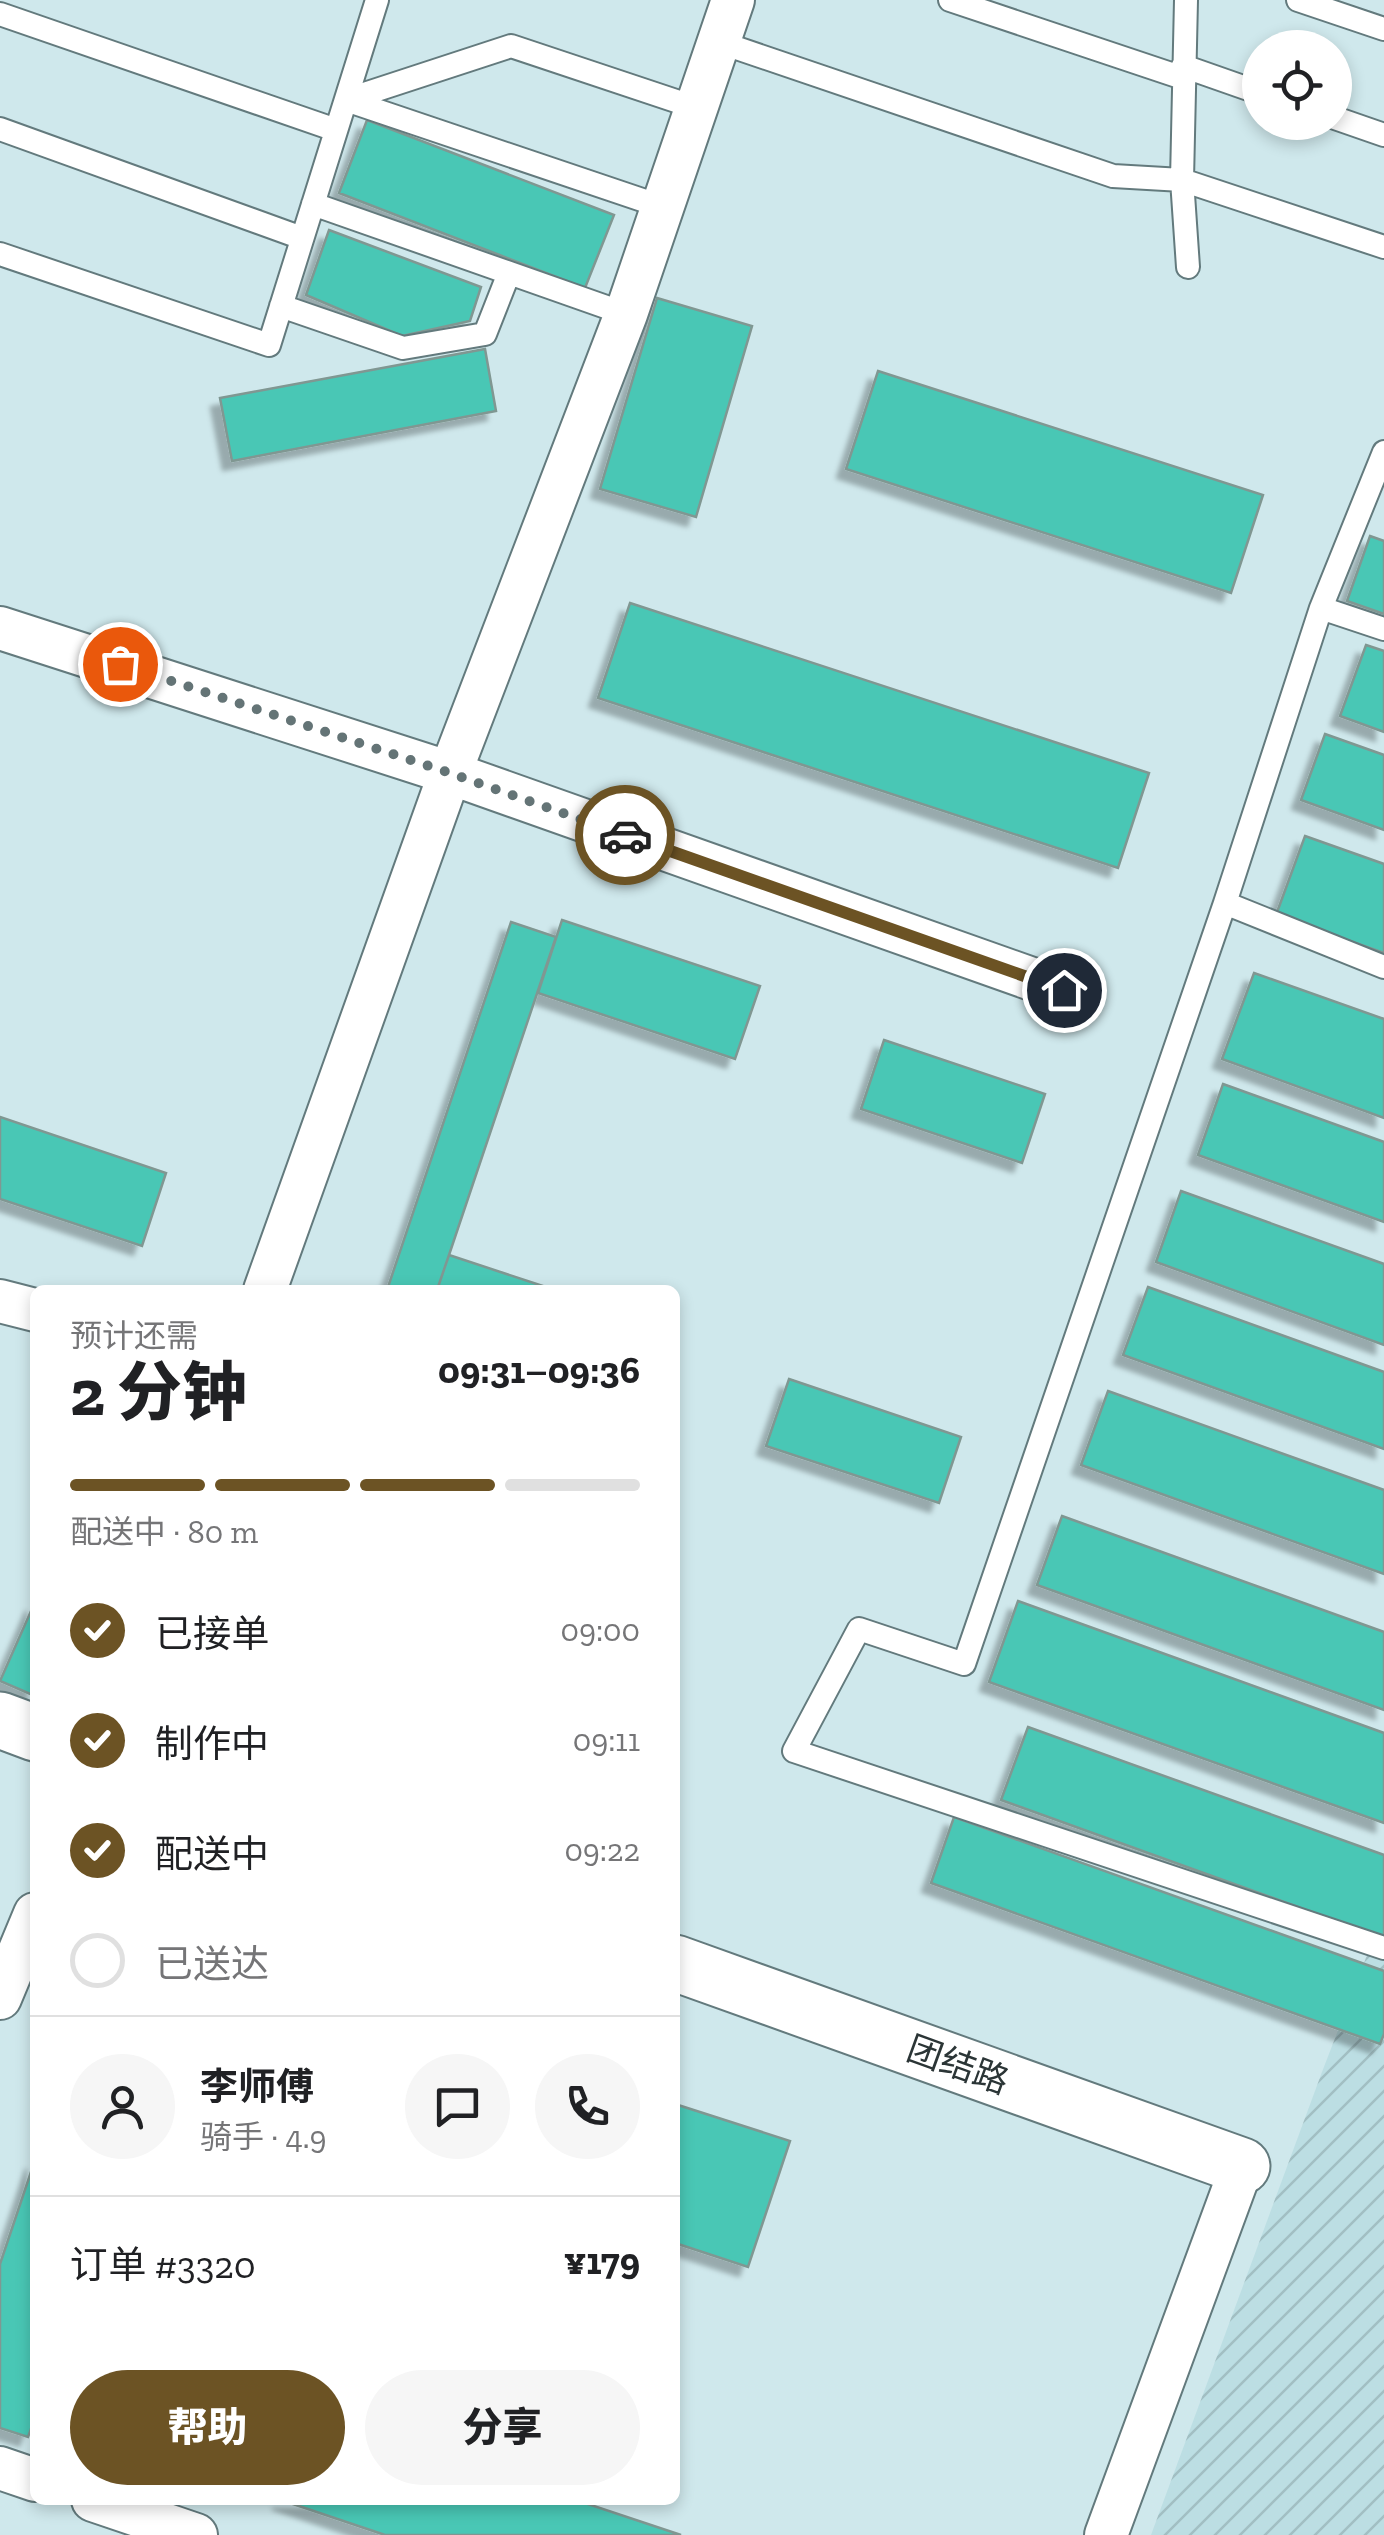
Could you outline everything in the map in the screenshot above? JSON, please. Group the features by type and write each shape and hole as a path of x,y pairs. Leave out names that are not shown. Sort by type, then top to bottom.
{"street":[{"path":"267,1285 450,773 626,314 696,108 723,12"},
{"path":"0,628 450,773 1064,990"},
{"path":"0,1301 30,1309"},
{"path":"0,1720 30,1732"},
{"path":"0,1998 30,1926"},
{"name":"团结路","path":"680,1966 1242,2166"},
{"path":"1106,2535 1242,2166"},
{"path":"0,2468 30,2478"},
{"path":"109,2505 196,2535"}],"lane":[{"path":"0,254 269,345 377,0"},
{"path":"950,0 1242,87"},
{"path":"1186,0 1182,180 1188,268"},
{"path":"1298,0 1384,29"},
{"path":"723,12 1112,176 1182,180 1384,247"},
{"path":"0,14 336,130"},
{"path":"346,100 510,46 696,108"},
{"path":"346,100 662,207"},
{"path":"1352,124 1384,135"},
{"path":"0,129 302,238"},
{"path":"314,204 626,314"},
{"path":"282,306 403,348 484,334 509,273"},
{"path":"1384,452 1377,490 1321,608 1225,903 964,1664 859,1629 794,1751 1384,1948"},
{"path":"1321,608 1384,629"},
{"path":"1225,903 1384,967"}],"shaded area":[{"path":"1384,1911 1384,2535 1151,2535 1322,2072"}],"building":[{"path":"367,120 614,215 585,288 339,193"},
{"path":"329,230 481,287 470,321 402,336 306,295"},
{"path":"657,298 752,326 696,517 600,489"},
{"path":"485,349 496,411 232,461 220,398"},
{"path":"878,371 1263,495 1231,593 846,469"},
{"path":"1370,536 1384,541 1384,614 1347,601"},
{"path":"630,603 1149,773 1118,868 598,698"},
{"path":"1366,645 1384,651 1384,732 1340,716"},
{"path":"1325,734 1384,755 1384,830 1301,800"},
{"path":"1305,836 1384,864 1384,953 1276,915"},
{"path":"562,920 760,986 735,1059 538,993"},
{"path":"511,922 556,937 439,1285 389,1285"},
{"path":"1254,973 1384,1019 1384,1118 1222,1059"},
{"path":"884,1040 1045,1094 1022,1163 861,1109"},
{"path":"1223,1084 1384,1142 1384,1222 1198,1155"},
{"path":"0,1117 166,1173 142,1246 0,1199"},
{"path":"1181,1191 1384,1264 1384,1345 1156,1262"},
{"path":"449,1255 540,1285 439,1285"},
{"path":"1148,1287 1384,1372 1384,1449 1123,1355"},
{"path":"789,1379 961,1437 939,1503 766,1446"},
{"path":"1108,1391 1384,1490 1384,1574 1081,1465"},
{"path":"1062,1516 1384,1632 1384,1710 1037,1585"},
{"path":"1018,1601 1384,1733 1384,1823 989,1682"},
{"path":"30,1613 30,1694 0,1681"},
{"path":"1028,1727 1384,1855 1384,1938 1001,1800"},
{"path":"954,1817 1384,1971 1384,2034 1380,2044 931,1883"},
{"path":"680,2106 790,2141 748,2267 680,2245"},
{"path":"30,2175 28,2437 0,2428 0,2264"},
{"path":"296,2505 591,2505 681,2535 385,2535"}],"way so far":[{"path":"120,664 625,835"}],"route":[{"path":"625,835 1064,990"}]}
